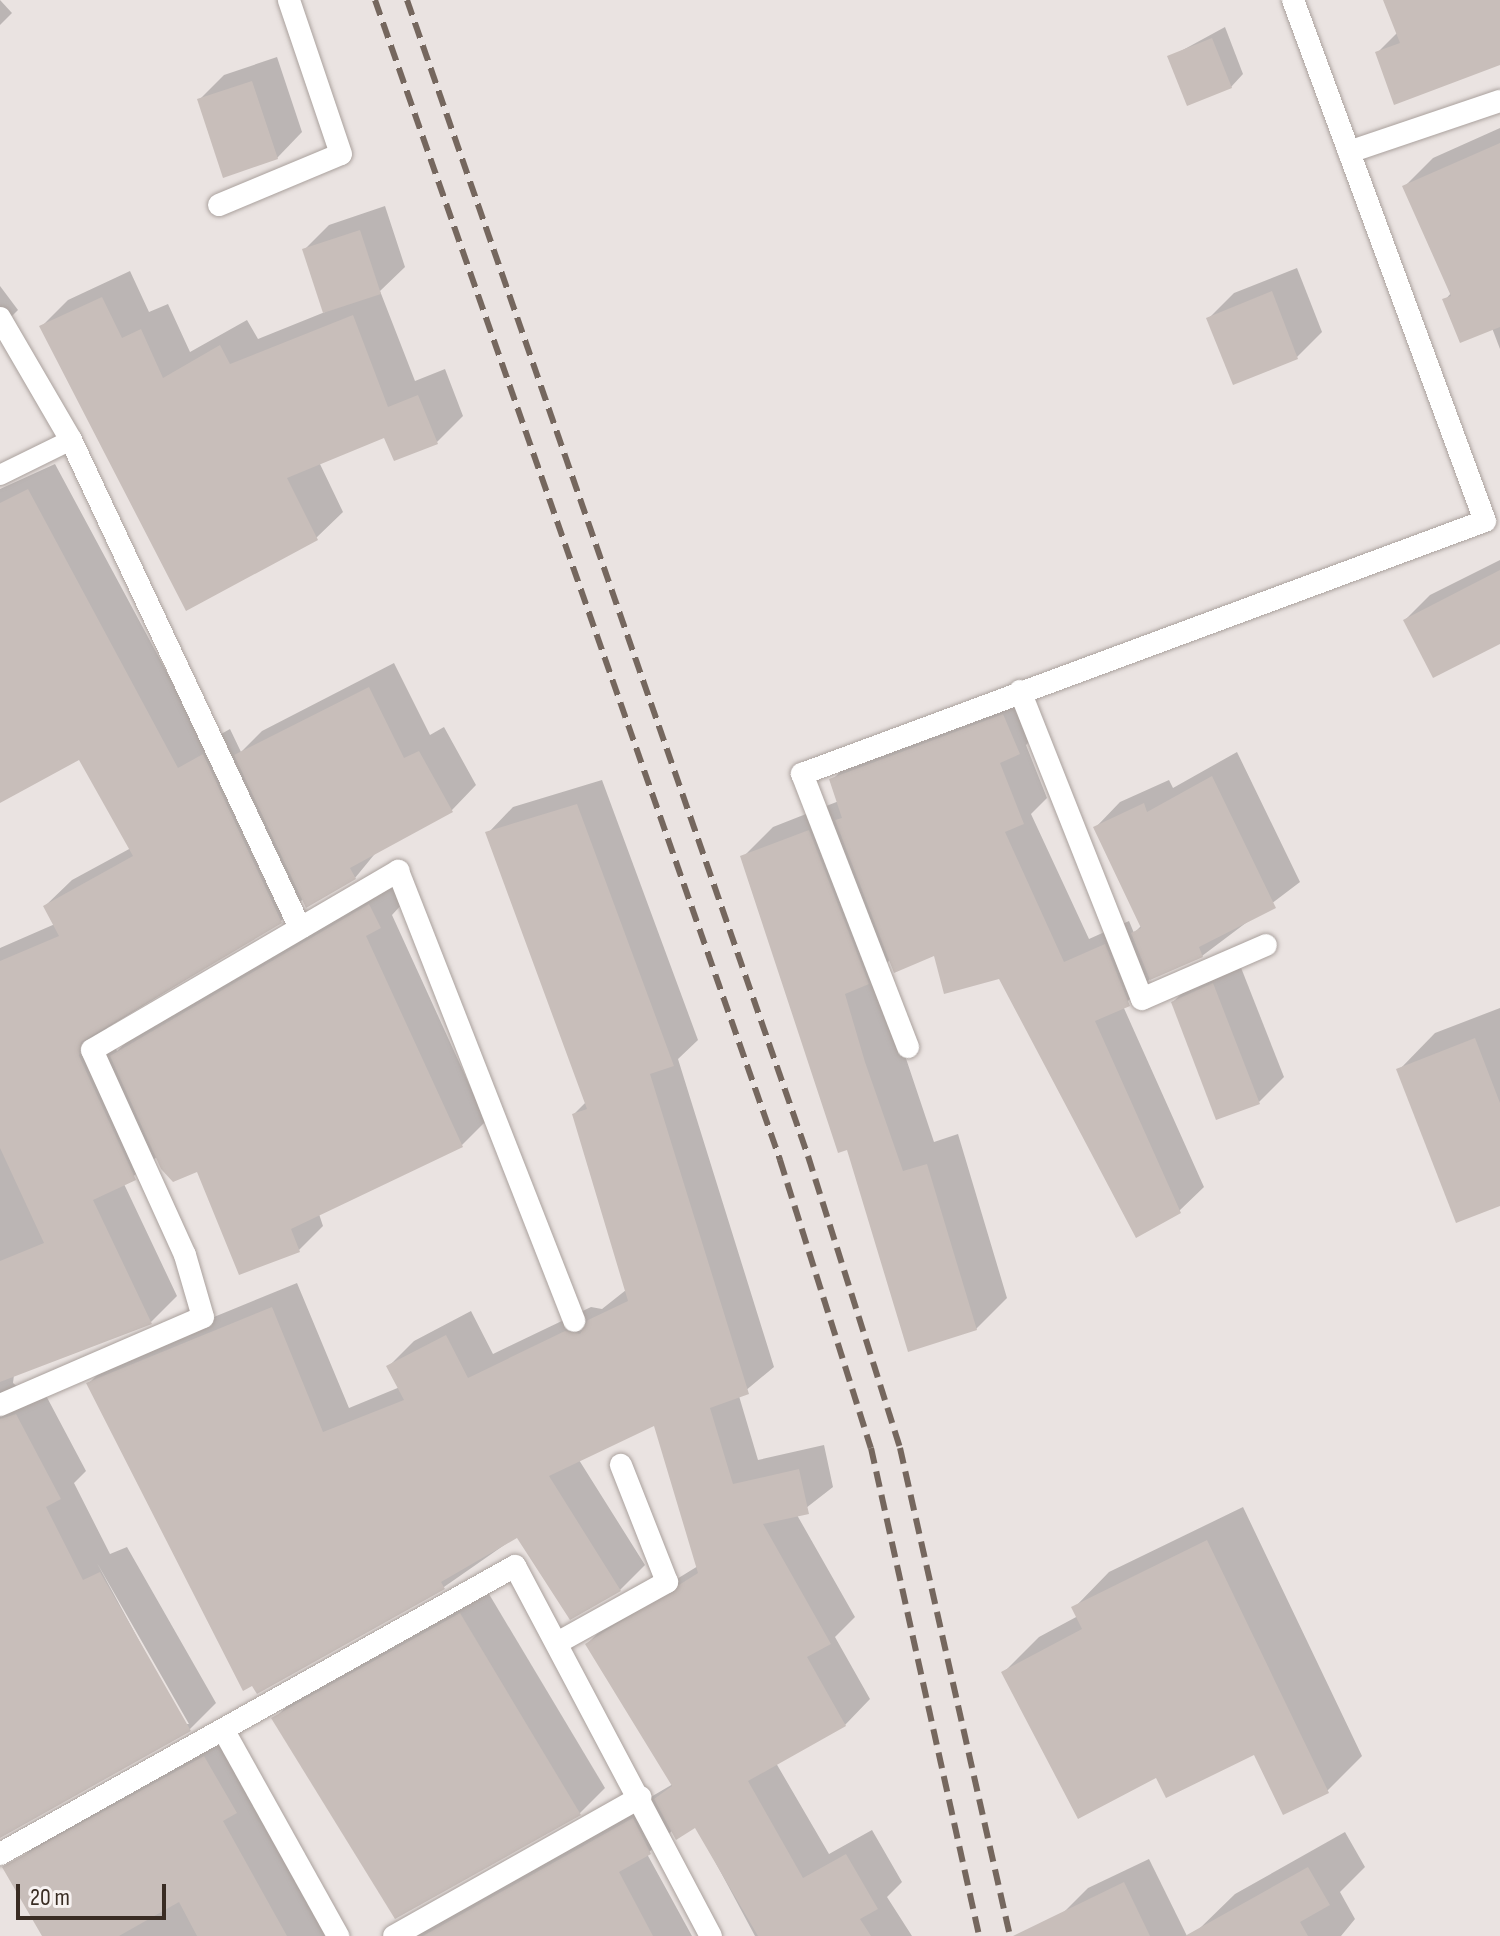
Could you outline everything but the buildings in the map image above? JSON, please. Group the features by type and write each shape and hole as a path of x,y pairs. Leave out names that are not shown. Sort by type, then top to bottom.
{"street":[{"path":"219,205 341,154 289,0"},
{"path":"908,1047 802,774 1485,521 1293,0"},
{"path":"1349,152 1500,101"},
{"path":"0,318 71,440 300,928"},
{"path":"1020,691 1142,999 1266,945"},
{"path":"0,1405 203,1317 185,1255 92,1050 398,871 574,1321"},
{"path":"557,1643 667,1582 621,1465"},
{"path":"0,1854 515,1566 641,1797 711,1936"},
{"path":"224,1731 338,1936"},
{"path":"394,1936 641,1797"}],"lane":[{"path":"0,475 71,440"}],"railway":[{"path":"375,0 780,1160 871,1448 979,1936"},
{"path":"407,0 808,1156 900,1448 1010,1936"}]}
